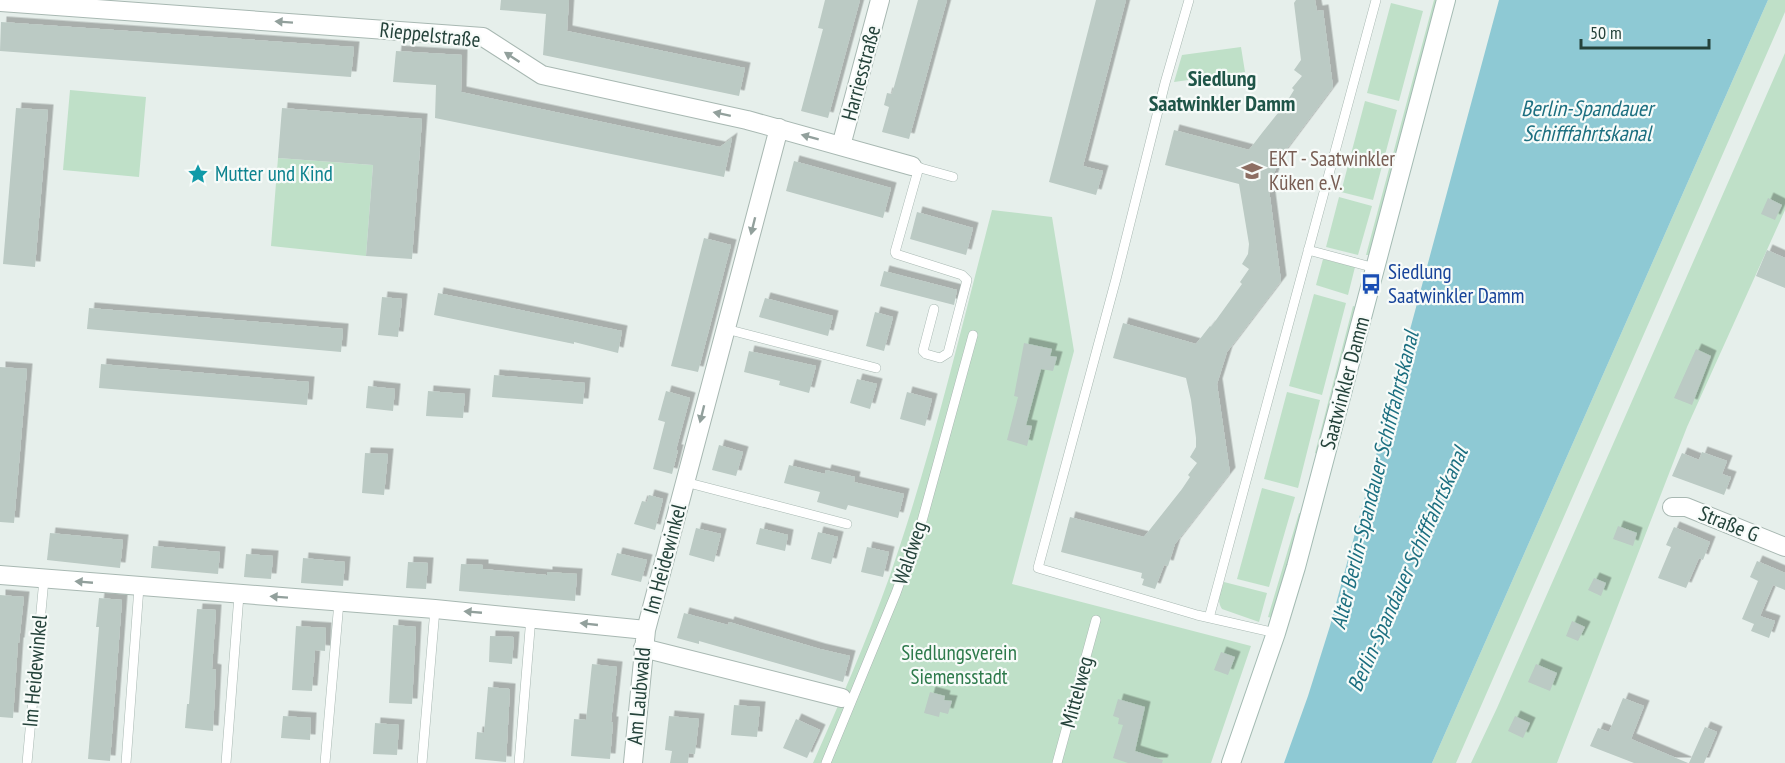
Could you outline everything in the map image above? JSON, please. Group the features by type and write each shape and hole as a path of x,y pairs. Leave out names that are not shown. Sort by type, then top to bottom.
{"street":[{"name":"Harriesstraße","path":"841,146 880,0"},
{"name":"Saatwinkler Damm","path":"1231,763 1276,633 1312,507 1446,0"},
{"name":"Rieppelstraße","path":"0,2 483,37 542,75 747,120 916,167"},
{"name":"Im Heidewinkel","path":"644,639 779,128"},
{"name":"Straße G","path":"1672,507 1686,507 1785,547"},
{"name":"Im Heidewinkel","path":"0,575 531,617 644,639 847,700"},
{"name":"Am Laubwald","path":"633,763 644,639"}],"lane":[{"path":"1190,0 1038,568 1209,618 1276,633"},
{"path":"1209,618 1376,0"},
{"path":"934,309 923,351 940,358 948,353 967,280 962,275 895,252 916,167 953,177"},
{"path":"1308,250 1375,268"},
{"path":"726,328 876,368"},
{"name":"Waldweg","path":"826,763 847,700 897,593 922,521 973,335"},
{"name":"Im Heidewinkel","path":"685,482 848,524"},
{"name":"Im Heidewinkel","path":"27,763 44,579"},
{"path":"126,763 139,587"},
{"path":"226,763 239,595"},
{"path":"325,763 339,602"},
{"path":"423,763 435,609"},
{"path":"519,763 531,617"},
{"name":"Mittelweg","path":"1057,763 1096,620"}],"green space":[{"path":"1434,0 1438,0 1371,255 1366,255"},
{"path":"1768,0 1785,0 1785,12 1456,763 1432,763"},
{"path":"1391,3 1423,11 1399,101 1367,93"},
{"path":"1241,47 1245,72 1174,82 1182,55"},
{"path":"1785,53 1785,210 1687,427 1557,763 1471,763 1497,708"},
{"path":"70,90 146,97 139,177 63,170"},
{"path":"1365,101 1397,110 1373,200 1341,192"},
{"path":"278,158 373,165 366,256 271,246"},
{"path":"1339,197 1372,206 1358,255 1326,247"},
{"name":"Siedlungsverein Siemensstadt","path":"992,210 1052,217 1074,351 1012,584 1251,646 1211,763 813,763 872,624 904,533 944,395"},
{"path":"1323,259 1355,267 1348,295 1316,285"},
{"path":"1314,294 1346,303 1322,395 1289,386"},
{"path":"1353,306 1357,307 1318,454 1315,453"},
{"path":"1287,392 1320,400 1298,488 1264,479"},
{"path":"1262,488 1295,497 1269,587 1237,579"},
{"path":"1299,513 1302,514 1272,618 1268,617"},
{"path":"1224,582 1267,593 1259,622 1222,609 1219,599"}],"water":[{"name":"Berlin-Spandauer Schifffahrtskanal","path":"1499,0 1768,0 1432,763 1284,763 1330,626"}],"building":[{"path":"501,0 569,0 567,31 745,68 739,96 543,55 546,14 500,10"},
{"path":"825,0 860,0 828,118 801,111 823,29 818,28"},
{"path":"918,0 947,0 909,139 882,132 889,107 884,105 887,93 892,94"},
{"path":"1096,0 1126,0 1083,166 1103,171 1096,195 1049,182"},
{"path":"1296,0 1315,0 1317,11 1323,10 1333,87 1279,159 1269,189 1281,281 1227,352 1217,384 1230,473 1175,544 1168,566 1164,565 1155,589 1142,585 1144,579 1141,578 1142,573 1061,552 1070,517 1144,537 1182,489 1197,463 1190,457 1196,447 1196,438 1186,378 1113,358 1123,323 1196,344 1242,284 1240,282 1249,269 1242,264 1248,254 1249,244 1239,184 1165,165 1174,130 1249,150 1286,103 1294,90 1292,88 1302,76 1294,70 1301,60 1294,3"},
{"path":"1,22 354,47 351,77 0,51"},
{"path":"396,51 462,55 461,92 720,147 732,138 724,177 435,118 436,85 393,82"},
{"path":"16,108 48,110 35,267 3,264"},
{"path":"282,108 422,119 412,259 366,256 373,165 278,158"},
{"path":"794,161 891,188 883,218 786,191"},
{"path":"1768,198 1782,205 1775,220 1761,214"},
{"path":"917,212 973,228 966,255 910,239"},
{"path":"704,238 731,245 698,372 671,366"},
{"path":"1767,250 1785,258 1785,288 1756,276"},
{"path":"884,271 957,290 954,305 880,286"},
{"path":"438,293 622,331 618,353 574,342 574,344 434,315"},
{"path":"382,297 402,299 398,337 378,335"},
{"path":"765,298 833,316 828,336 759,317"},
{"path":"89,308 343,329 341,352 87,329"},
{"path":"875,312 893,317 884,351 866,346"},
{"path":"1024,343 1052,349 1050,356 1057,357 1053,371 1041,369 1026,425 1032,426 1027,446 1007,440 1018,397 1014,396"},
{"path":"1696,349 1711,356 1692,405 1674,398"},
{"path":"749,351 816,366 809,393 779,385 780,381 744,372"},
{"path":"101,364 309,382 307,405 99,388"},
{"path":"0,367 27,369 14,523 0,522"},
{"path":"494,375 585,383 583,404 492,397"},
{"path":"857,379 877,384 870,409 850,403"},
{"path":"368,386 395,389 393,411 366,408"},
{"path":"428,391 465,394 463,418 426,416"},
{"path":"666,391 690,398 672,474 653,469 665,422 658,420"},
{"path":"907,392 932,399 925,426 900,419"},
{"path":"719,445 743,452 736,476 712,470"},
{"path":"1702,452 1727,461 1722,474 1731,477 1724,495 1672,476 1682,453 1699,460"},
{"path":"365,453 388,454 384,495 362,493"},
{"path":"789,465 825,474 826,470 855,477 854,482 904,494 898,518 848,505 846,510 817,502 820,492 784,483"},
{"path":"649,495 663,499 655,530 634,524 642,501 647,502"},
{"path":"1618,526 1637,533 1633,546 1613,539"},
{"path":"1674,527 1710,542 1703,560 1699,558 1686,588 1658,578 1671,547 1666,545"},
{"path":"696,528 721,534 714,562 689,555"},
{"path":"760,528 788,535 785,551 756,544"},
{"path":"818,532 838,537 831,564 811,559"},
{"path":"50,533 123,540 120,568 47,560"},
{"path":"153,546 220,552 218,574 151,568"},
{"path":"867,547 889,552 883,577 861,572"},
{"path":"617,553 647,560 641,582 611,575"},
{"path":"246,554 273,556 271,579 244,577"},
{"path":"303,558 345,562 343,586 301,583"},
{"path":"1757,561 1785,573 1785,590 1773,585 1760,616 1775,621 1769,638 1751,631 1754,624 1742,619 1758,581 1750,577"},
{"path":"408,562 428,563 426,589 406,588"},
{"path":"461,564 483,565 483,569 547,575 547,572 577,574 575,601 459,591"},
{"path":"1594,578 1606,583 1601,596 1588,590"},
{"path":"0,595 24,597 18,643 13,718 0,717"},
{"path":"99,598 122,600 110,761 88,759 99,627 96,627"},
{"path":"197,609 216,610 212,669 216,670 213,731 185,728"},
{"path":"684,613 728,625 729,622 850,656 843,682 699,641 699,644 677,638"},
{"path":"1572,621 1585,627 1578,641 1566,636"},
{"path":"393,625 416,627 412,704 389,703"},
{"path":"296,626 326,628 325,651 315,650 312,691 292,690"},
{"path":"490,636 514,637 512,664 489,662"},
{"path":"1221,652 1235,657 1228,675 1214,670"},
{"path":"592,664 617,667 611,722 613,722 610,759 571,756 574,719 586,720"},
{"path":"1536,664 1557,673 1550,691 1528,682"},
{"path":"488,687 510,689 506,762 475,759 477,732 484,733"},
{"path":"930,692 945,696 944,700 952,701 948,714 940,712 939,717 924,713"},
{"path":"1623,698 1644,706 1631,739 1688,763 1634,763 1590,746 1598,728 1609,732"},
{"path":"1118,699 1145,707 1135,751 1163,760 1162,763 1128,763 1113,758 1123,725 1118,724 1119,718 1113,716"},
{"path":"734,705 760,707 757,737 731,735"},
{"path":"283,716 311,718 310,740 281,738"},
{"path":"669,716 699,719 695,754 689,753 688,763 670,763 672,751 665,750"},
{"path":"1515,716 1530,723 1523,738 1508,731"},
{"path":"796,719 820,730 807,758 783,748"},
{"path":"375,723 399,725 397,755 373,754"},
{"path":"1705,727 1717,732 1704,763 1689,763"}],"place":[{"name":"EKT - Saatwinkler Küken e.V.","path":"1252,171"},
{"name":"Mutter und Kind","path":"198,174"},
{"name":"Siedlung Saatwinkler Damm","path":"1371,284"}],"district":[{"name":"Siedlung Saatwinkler Damm","path":"1222,90"}],"water label":[{"name":"Alter Berlin-Spandauer Schifffahrtskanal","path":"1374,480"}]}
